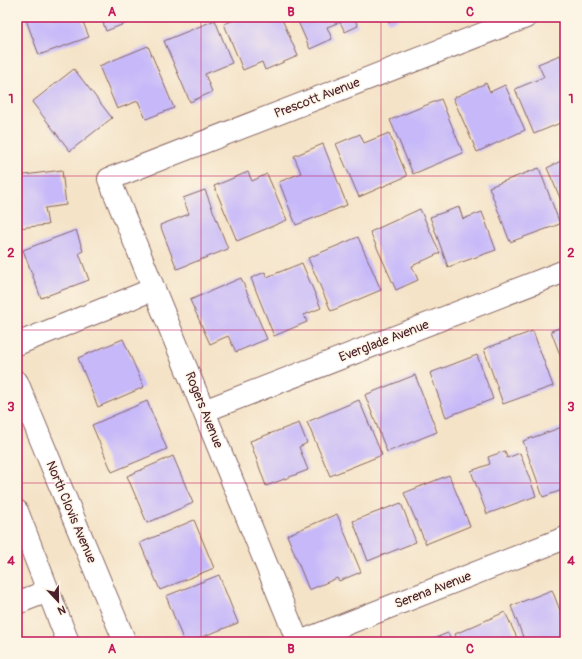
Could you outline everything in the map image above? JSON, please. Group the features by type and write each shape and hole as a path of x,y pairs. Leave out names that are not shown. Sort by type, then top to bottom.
{"street":[{"name":"Prescott Avenue","path":"109,179 526,17"},
{"name":"Rogers Avenue","path":"109,179 299,642"},
{"name":"Everglade Avenue","path":"204,411 565,271"},
{"path":"17,344 154,289"},
{"name":"North Clovis Avenue","path":"17,382 125,642"},
{"path":"17,512 68,642"},
{"name":"Serena Avenue","path":"299,642 565,538"},
{"path":"17,603 48,591"}],"building":[{"path":"25,17 81,17 89,37 39,55"},
{"path":"101,17 142,17 106,31"},
{"path":"241,17 281,17 298,56 265,70 262,62 243,70 224,24"},
{"path":"296,17 354,17 358,26 345,32 340,22 327,27 332,39 310,49"},
{"path":"386,17 403,17 389,23"},
{"path":"215,20 232,63 205,74 212,92 190,102 164,41"},
{"path":"148,46 174,108 146,119 138,101 117,109 99,66"},
{"path":"560,55 565,67 565,121 534,134 515,89 544,77 538,64"},
{"path":"74,69 112,118 70,151 32,102"},
{"path":"486,83 490,92 505,85 525,130 477,152 453,98"},
{"path":"441,99 463,153 413,174 390,120"},
{"path":"389,133 407,176 359,197 336,144 360,134 364,143"},
{"path":"323,144 347,205 296,225 279,182 301,173 294,156"},
{"path":"565,159 565,209 547,168"},
{"path":"539,168 560,224 510,242 489,187"},
{"path":"62,170 66,205 45,208 48,225 17,228 17,176"},
{"path":"248,172 252,181 267,174 287,220 237,241 214,186"},
{"path":"205,190 228,249 177,269 160,225 189,214 183,198"},
{"path":"459,207 463,219 482,212 496,250 448,267 430,217"},
{"path":"420,209 440,253 412,266 418,280 396,290 370,232"},
{"path":"76,230 83,251 79,253 89,280 41,298 23,250"},
{"path":"358,237 381,290 331,311 308,258"},
{"path":"302,263 321,308 304,315 307,322 274,336 251,278 265,272 267,277"},
{"path":"241,278 267,339 236,352 228,336 210,344 190,300"},
{"path":"565,326 565,368 551,331"},
{"path":"533,331 553,386 503,404 484,349"},
{"path":"123,339 144,387 98,407 78,358"},
{"path":"477,355 493,399 446,417 430,373"},
{"path":"415,375 437,432 387,452 365,395"},
{"path":"359,400 382,455 330,476 307,422"},
{"path":"147,401 167,449 112,472 92,425"},
{"path":"299,423 307,443 299,447 308,470 266,486 250,441"},
{"path":"565,426 565,489 543,497 523,441"},
{"path":"505,451 507,458 520,453 536,496 487,514 471,471 490,464 488,457"},
{"path":"173,456 193,503 147,523 127,476"},
{"path":"449,475 470,526 426,544 404,493"},
{"path":"401,503 416,542 368,561 353,521"},
{"path":"337,514 361,572 339,581 337,578 309,590 287,535"},
{"path":"194,520 214,568 160,590 140,543"},
{"path":"219,575 238,623 189,642 184,642 166,596"},
{"path":"552,590 565,623 565,637 553,642 525,642 511,606"},
{"path":"505,612 519,642 458,642 455,634"},
{"path":"448,633 452,642 425,642"}]}
